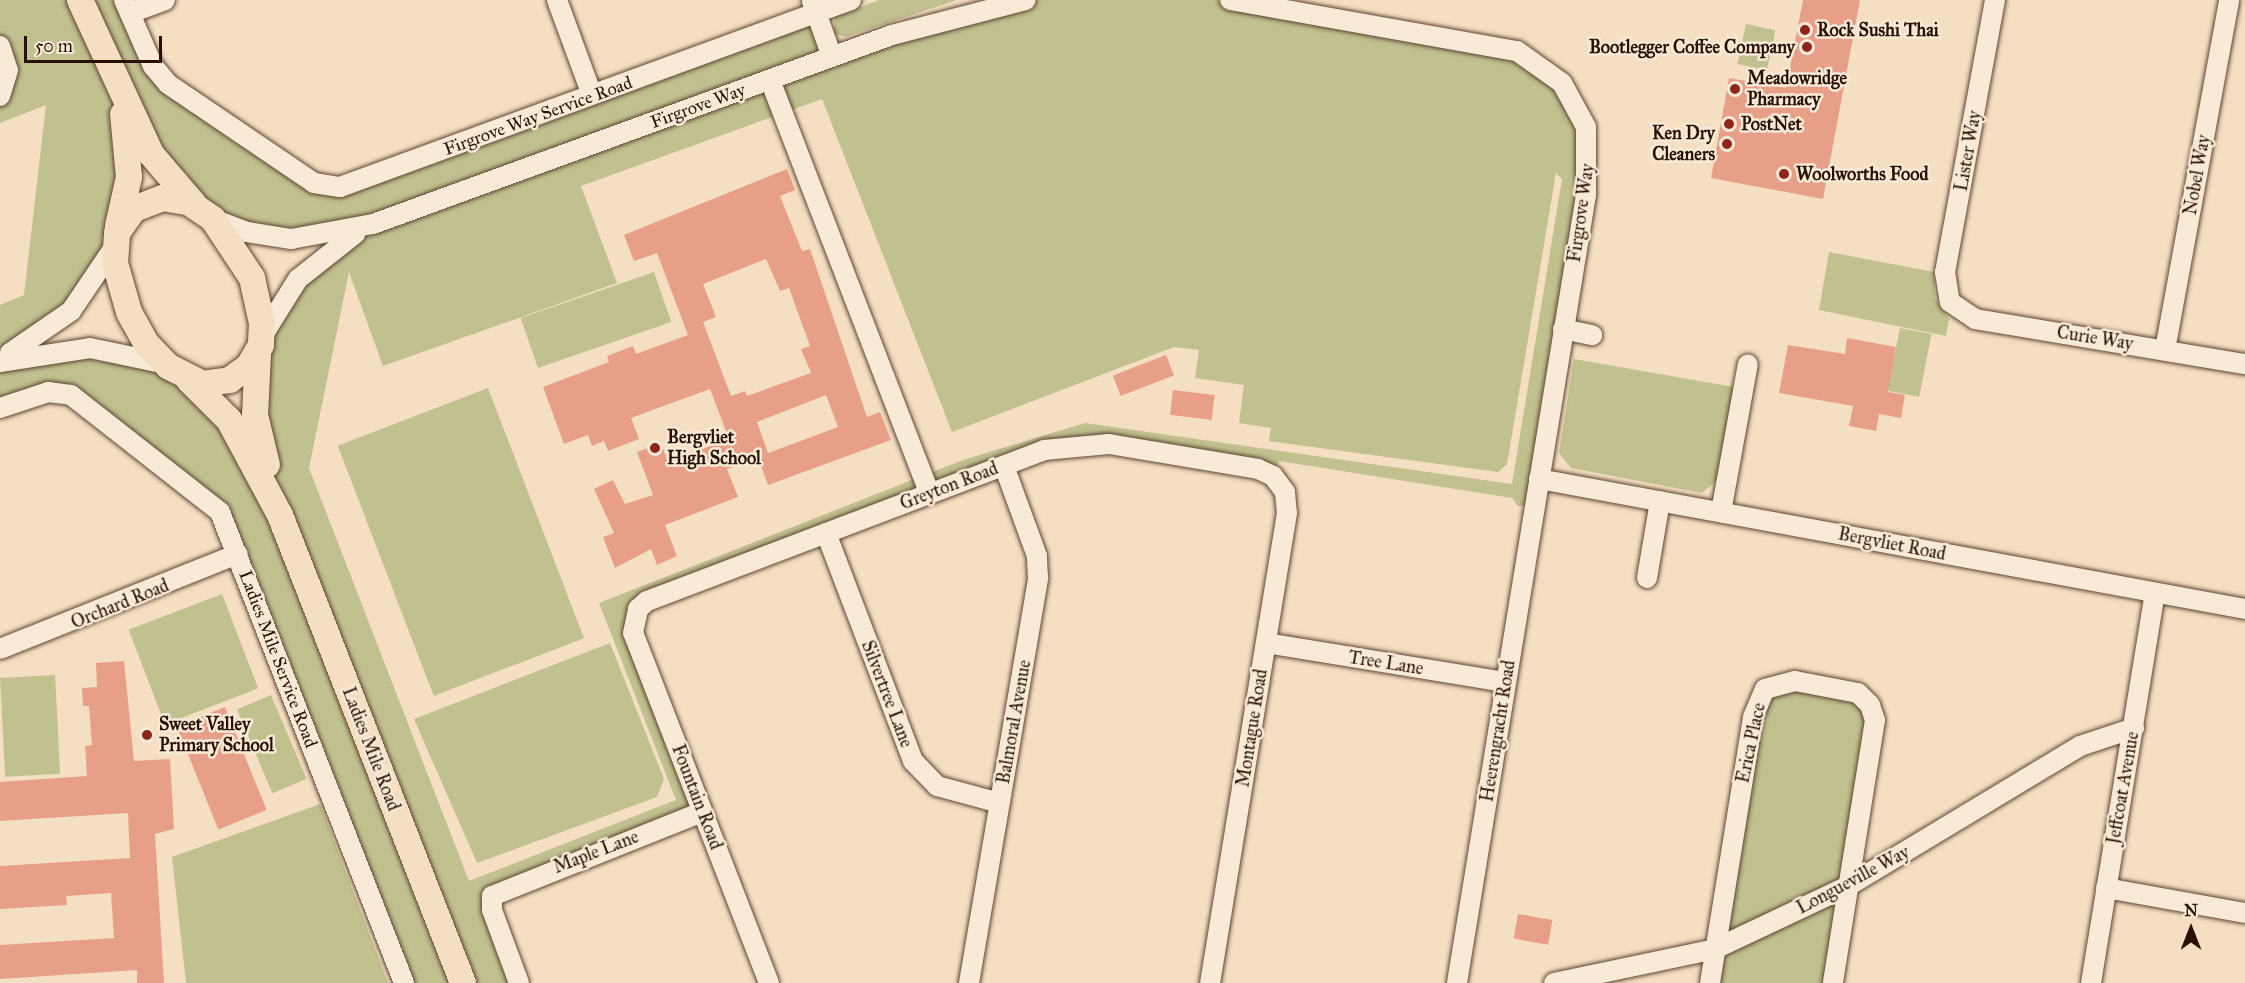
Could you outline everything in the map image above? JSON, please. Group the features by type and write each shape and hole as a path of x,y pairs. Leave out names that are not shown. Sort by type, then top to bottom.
{"main road":[{"path":"80,0 156,162 204,212 247,265 260,345 230,380 178,373 146,343 129,312 116,240 129,158 111,68"},
{"path":"116,240 128,213 147,201 171,198 204,212"},
{"name":"Ladies Mile Road","path":"260,345 255,415 280,515"},
{"name":"Ladies Mile Road","path":"178,373 229,420 280,515 463,983"}],"street":[{"path":"127,6 165,0"},
{"path":"557,0 592,95"},
{"name":"Firgrove Way Service Road","path":"127,6 159,75 314,183 340,187 592,95 814,6 851,0"},
{"name":"Firgrove Way","path":"204,212 247,232 291,239 373,224 949,16 1026,0"},
{"name":"Firgrove Way","path":"1230,0 1309,6 1504,47 1535,60 1562,83 1581,114 1590,154 1539,479"},
{"name":"Lister Way","path":"1950,302 1945,272 1995,0"},
{"name":"Nobel Way","path":"2165,350 2229,0"},
{"path":"814,6 832,57"},
{"path":"0,46 8,70 0,96"},
{"path":"770,80 929,493"},
{"name":"Firgrove Way","path":"260,345 307,269 373,224"},
{"path":"0,360 71,311 116,240"},
{"name":"Curie Way","path":"1950,302 1975,319 2245,364"},
{"path":"1563,329 1592,335"},
{"path":"0,360 90,348 134,353 178,373"},
{"path":"1720,512 1748,364"},
{"name":"Ladies Mile Service Road","path":"0,408 48,392 71,395 212,500 238,554 404,983"},
{"name":"Greyton Road","path":"638,609 647,600 1044,450 1109,444 1273,476"},
{"name":"Balmoral Avenue","path":"969,983 1038,578 1036,556 1004,465"},
{"name":"Montague Road","path":"1210,983 1287,513 1285,492 1273,476"},
{"name":"Bergvliet Road","path":"1539,479 2245,609"},
{"name":"Heerengracht Road","path":"1457,983 1539,479"},
{"path":"1647,578 1660,501"},
{"name":"Silvertree Lane","path":"826,533 913,761 937,786 1000,803"},
{"name":"Orchard Road","path":"0,649 238,554"},
{"name":"Jeffcoat Avenue","path":"2091,983 2155,593"},
{"name":"Fountain Road","path":"638,609 633,633 769,983"},
{"name":"Tree Lane","path":"1266,644 1505,682"},
{"name":"Erica Place","path":"1710,983 1753,717 1765,689 1778,682 1858,693 1870,705 1875,720 1833,983"},
{"name":"Longueville Way","path":"1554,983 1715,949 1848,886 2056,759 2134,728"},
{"name":"Maple Lane","path":"519,983 492,910 492,896 702,812"},
{"path":"2106,888 2245,913"}],"shaded area":[{"path":"0,0 124,0 153,66 326,186 816,12 832,57 1026,0 1230,0 1530,57 1586,127 1534,506 1518,506 1512,498 1279,461 1273,476 1076,444 647,600 633,620 702,812 498,891 519,983 404,983 227,526 71,395 0,408 0,362 134,353 257,431 276,310 371,225 247,232 128,145 96,280 0,358 0,305 24,295 46,105 0,123","holes":["822,99 952,432 1174,347 1199,350 1195,378 1244,385 1239,423 1271,428 1269,441 1498,472 1507,464 1556,173 1562,179 1512,484 1085,423 963,460 599,603 676,800 469,881 309,468 349,272 383,366 617,283 581,186"]},
{"path":"879,0 957,0 845,37 834,34 835,17"},
{"path":"1746,24 1775,30 1767,70 1737,64"},
{"path":"1829,252 1934,272 1935,298 1949,319 1946,336 1819,310"},
{"path":"654,272 671,322 538,368 521,318"},
{"path":"1900,328 1931,334 1919,397 1888,391"},
{"path":"1574,359 1734,387 1717,480 1702,493 1571,468 1559,453"},
{"path":"488,388 584,638 434,696 338,446"},
{"path":"222,594 258,688 165,724 129,630"},
{"path":"610,643 664,779 657,797 477,863 414,719"},
{"path":"55,675 60,774 5,777 0,678"},
{"path":"1778,682 1870,705 1833,983 1710,983 1753,717"},
{"path":"271,695 307,779 272,793 237,709"},
{"path":"320,804 388,983 186,983 172,857"}],"building":[{"path":"1803,0 1860,0 1823,199 1711,178 1729,78 1786,88"},
{"path":"787,169 795,190 780,196 802,251 810,249 867,417 880,412 891,440 768,485 758,458 727,469 738,497 665,525 677,556 657,565 651,549 615,568 603,537 614,533 594,489 613,480 625,504 653,495 637,452 661,443 668,462 729,439 710,389 631,418 639,439 608,451 604,441 592,446 588,435 564,444 543,387 609,362 607,356 633,346 636,354 688,335 657,253 634,261 624,235","holes":["766,259 780,291 789,288 810,346 801,349 811,373 747,396 745,391 731,396 703,322 716,317 703,284","826,395 838,427 768,453 757,422"]},
{"path":"1847,338 1896,347 1888,392 1905,395 1901,418 1879,414 1876,431 1849,426 1853,406 1779,393 1788,345 1845,354"},
{"path":"1166,355 1174,376 1121,396 1113,375"},
{"path":"1173,390 1215,395 1212,420 1170,415"},
{"path":"124,661 134,761 170,759 174,829 155,834 164,983 137,983 137,970 0,979 0,945 114,938 111,893 66,896 67,905 0,909 0,866 130,858 128,813 0,821 0,782 87,776 85,746 92,745 89,706 83,706 82,688 97,687 96,663"},
{"path":"225,707 267,810 218,829 177,726"},
{"path":"1518,914 1552,920 1548,945 1514,939"}],"place":[{"name":"Rock Sushi Thai","path":"1805,30"},
{"name":"Bootlegger Coffee Company","path":"1807,47"},
{"name":"Meadowridge Pharmacy","path":"1735,89"},
{"name":"PostNet","path":"1729,124"},
{"name":"Ken Dry Cleaners","path":"1727,144"},
{"name":"Woolworths Food","path":"1784,174"},
{"name":"Bergvliet High School","path":"655,448"},
{"name":"Sweet Valley Primary School","path":"147,735"}]}
